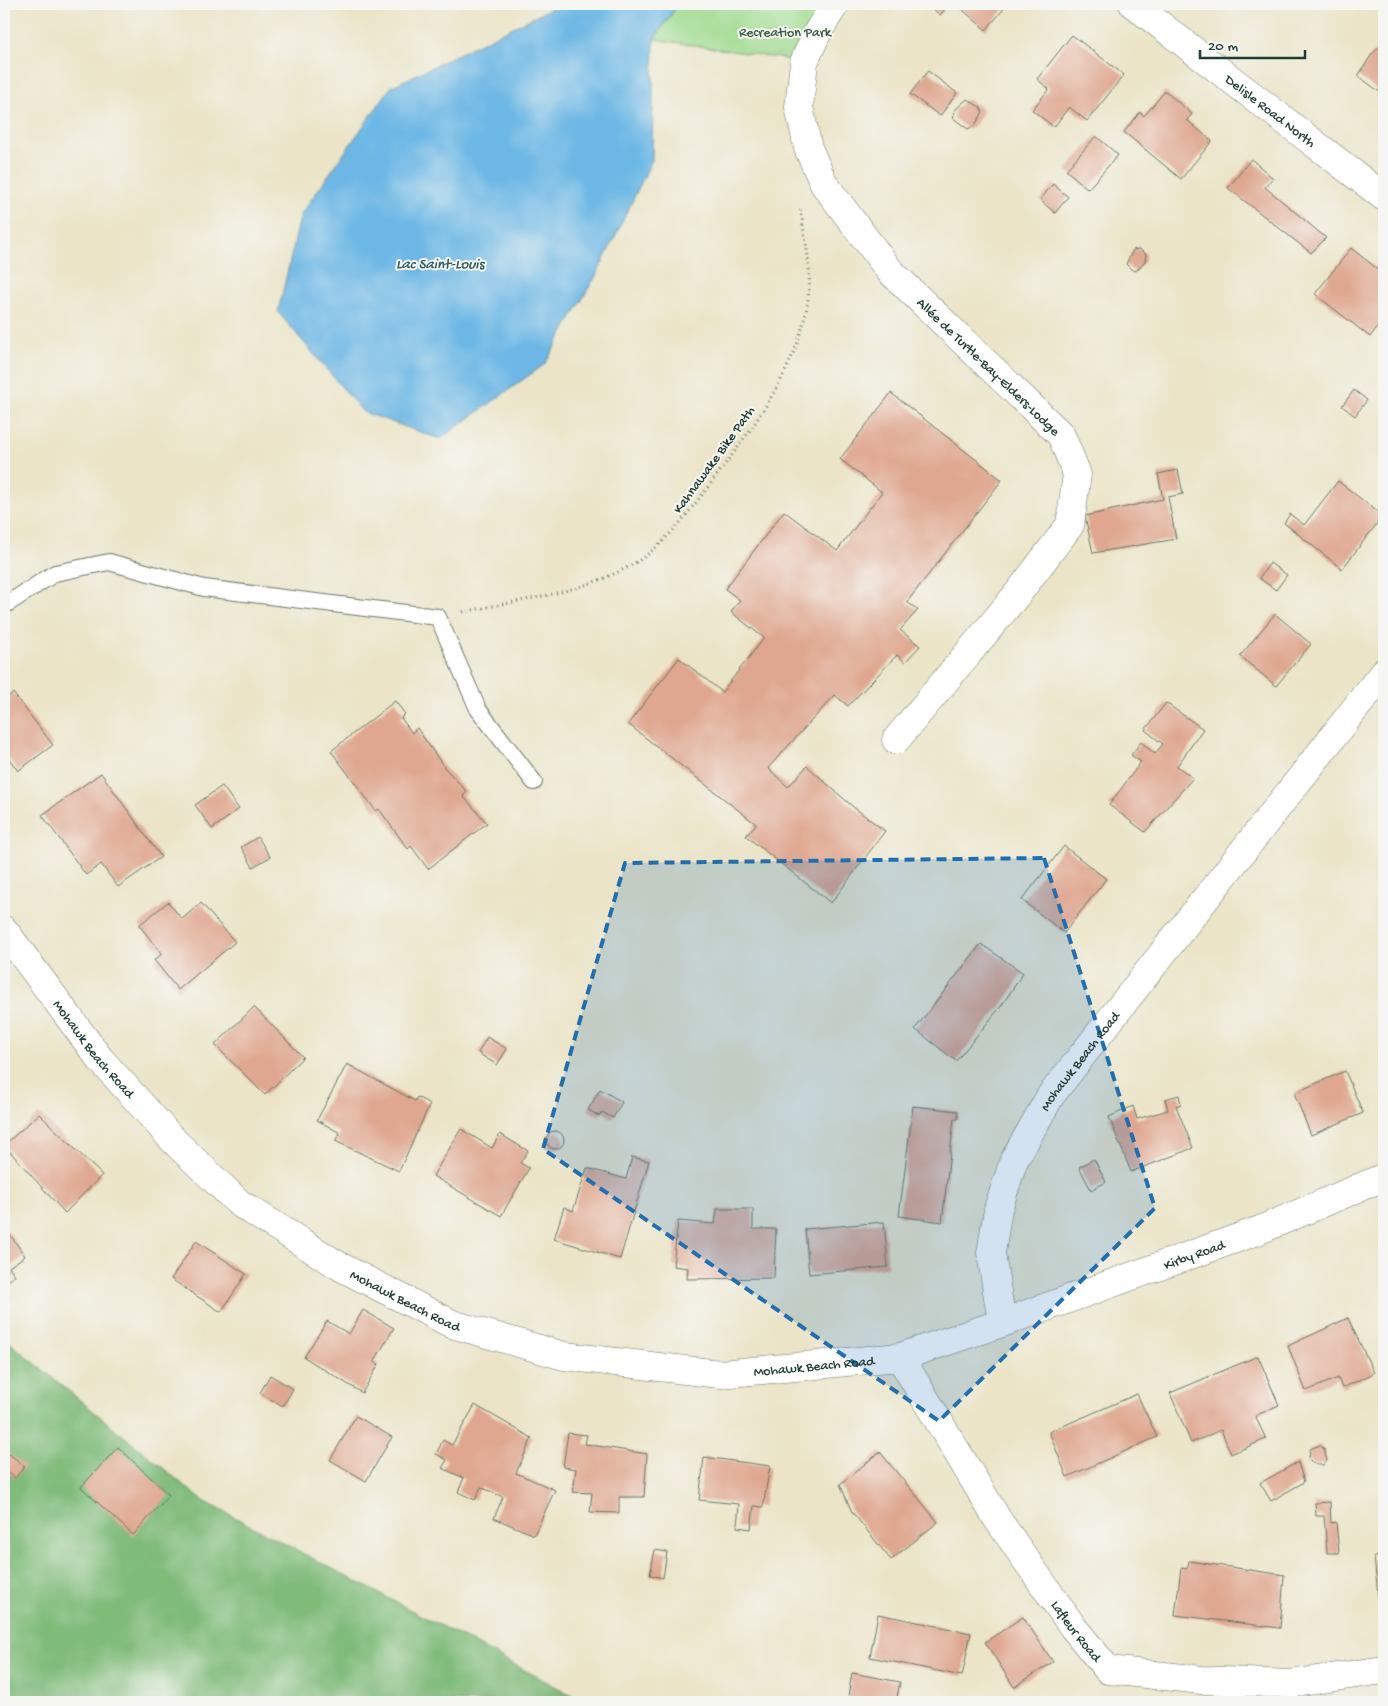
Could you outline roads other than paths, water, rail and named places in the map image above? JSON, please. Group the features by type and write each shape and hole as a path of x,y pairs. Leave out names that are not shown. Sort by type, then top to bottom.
{"street":[{"name":"Allée de Turtle-Bay-Elders-Lodge","path":"835,4 817,33 804,62 799,107 808,148 824,184 890,270 1061,435 1077,474 1070,525 1019,592 896,740"},
{"name":"Delisle Road North","path":"1133,4 1384,197"},
{"name":"Mohawk Beach Road","path":"4,930 100,1059 174,1141 239,1204 341,1267 452,1324 564,1356 720,1374 900,1357 1002,1323 991,1252 998,1209 1014,1160 1051,1095 1384,672"},
{"name":"Kirby Road","path":"1002,1323 1260,1230 1384,1177"},
{"name":"Lafleur Road","path":"900,1357 998,1520 1072,1627 1108,1670 1202,1680 1289,1684 1384,1670"}],"lane":[{"path":"4,606 56,573 109,562 204,588 438,617 478,708 534,782"}],"water":[{"name":"Lac Saint-Louis","path":"553,4 678,4 654,39 652,160 598,272 545,364 440,439 363,412 278,312 301,214 391,87 552,8"}],"park label":[{"name":"Recreation Park","path":"785,31"}]}
